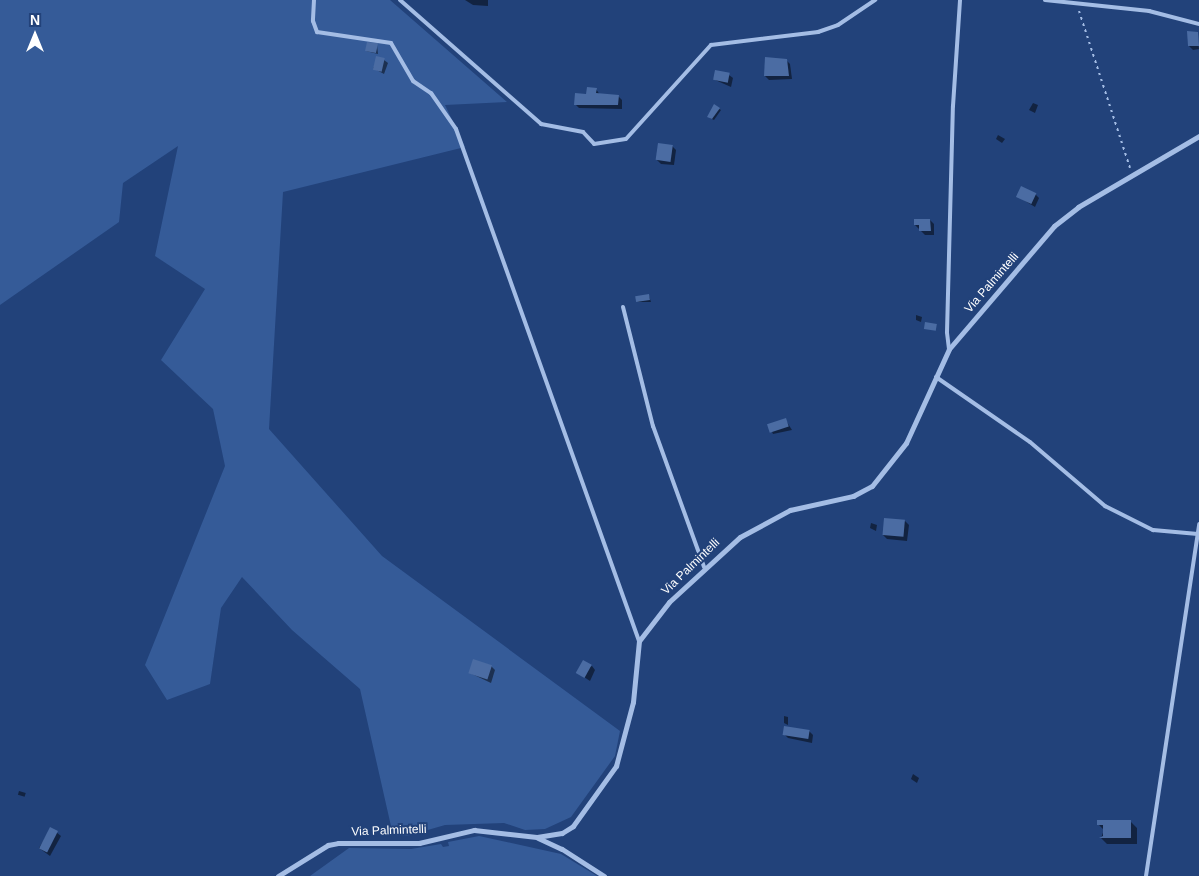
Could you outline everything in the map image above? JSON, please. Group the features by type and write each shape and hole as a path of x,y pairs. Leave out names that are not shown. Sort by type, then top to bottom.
{"street":[{"name":"Via Palmintelli","path":"278,876 328,845 338,843 419,843 474,830 537,837 562,833 573,826 616,766 633,702 639,641 669,602 727,545 777,516 853,496 872,486 906,443 949,349 1065,216 1199,136"},
{"path":"537,837 562,848 604,876"}],"lane":[{"path":"314,0 313,21 317,32 391,43 413,81 431,93 456,129 639,641"},
{"path":"400,0 541,124 583,132 594,144 626,139 711,45 728,41 792,37 830,28 875,0"},
{"path":"949,349 947,332 953,106 960,0"},
{"path":"1045,0 1149,11 1199,24"},
{"path":"623,308 653,426 704,568"},
{"path":"936,378 1030,442 1105,506 1153,530 1198,534"},
{"path":"1146,876 1199,524"}],"path":[{"path":"1076,4 1130,166"}],"shaded area":[{"path":"0,0 390,0 507,102 445,105 465,147 283,192 269,429 382,556 620,731 615,756 571,817 545,829 525,830 504,823 445,825 407,836 393,835 360,689 292,630 242,577 221,608 210,684 167,700 145,665 225,466 213,409 161,360 205,289 155,256 178,146 123,183 119,222 0,305"},
{"path":"479,836 561,854 597,876 310,876 349,848 411,849 441,844 443,847 449,846 448,842"}],"building":[{"path":"1187,31 1198,32 1199,46 1188,46"},
{"path":"367,42 378,43 376,53 365,51"},
{"path":"376,56 385,58 382,72 373,70"},
{"path":"765,57 787,59 789,76 764,76"},
{"path":"715,70 730,73 728,83 713,80"},
{"path":"587,87 597,88 596,93 619,95 618,105 574,105 575,93 586,94"},
{"path":"714,104 720,108 712,119 707,117"},
{"path":"658,143 673,145 670,162 656,160"},
{"path":"1021,186 1036,193 1031,204 1016,197"},
{"path":"914,219 930,219 931,231 919,231 919,225 914,225"},
{"path":"649,294 650,300 636,302 635,296"},
{"path":"925,322 937,324 936,331 924,329"},
{"path":"786,418 789,427 770,433 767,424"},
{"path":"884,518 905,520 903,537 883,535"},
{"path":"473,659 492,665 487,679 468,673"},
{"path":"583,660 592,665 584,678 576,673"},
{"path":"784,726 810,730 808,739 783,735"},
{"path":"1097,820 1131,820 1131,838 1099,838 1103,836 1103,825 1097,825"},
{"path":"50,827 58,831 47,852 39,848"}]}
